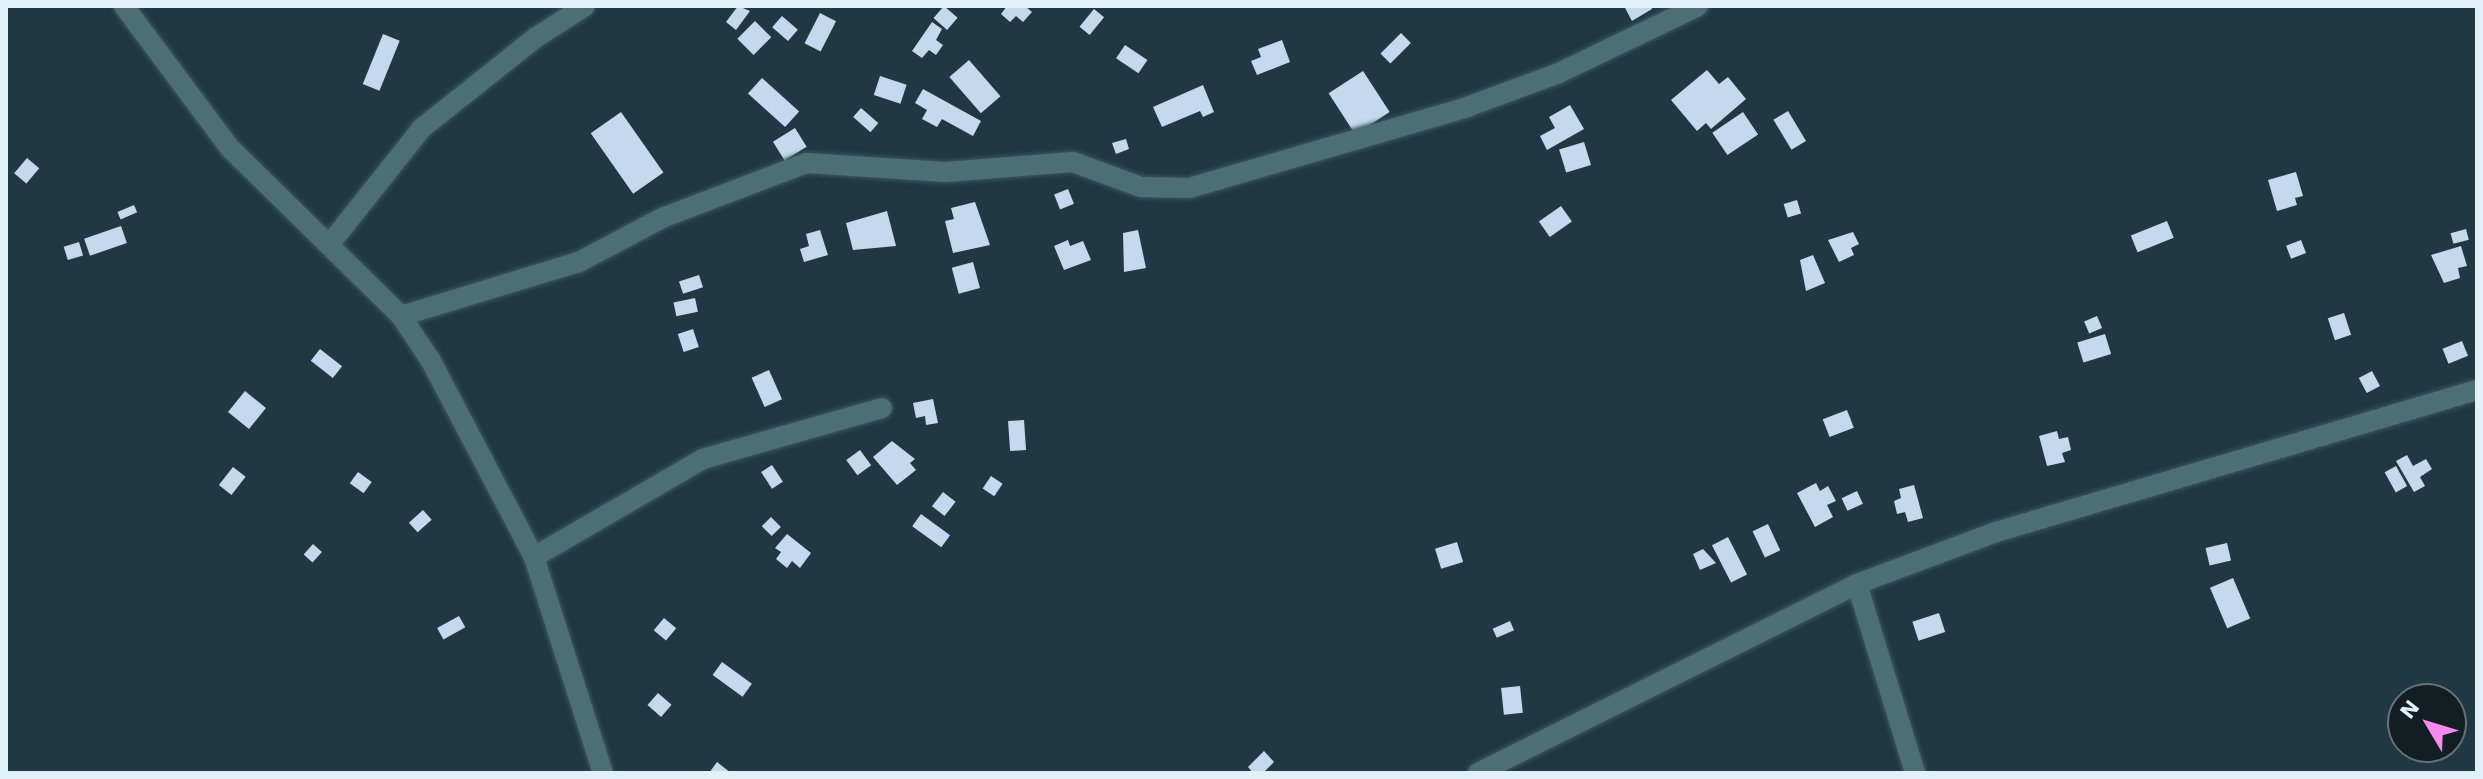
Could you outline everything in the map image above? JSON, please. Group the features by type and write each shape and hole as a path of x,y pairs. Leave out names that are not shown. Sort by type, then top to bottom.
{"street":[{"path":"329,245 422,128 535,38 585,6"},
{"path":"401,316 579,262 662,218 806,163 946,172 1073,162 1141,187 1189,188 1467,107 1559,73 1698,6"},
{"path":"128,7 230,148 401,316 468,428 534,557 603,773"},
{"path":"1478,773 1857,584 1996,532 2477,390"},
{"path":"534,557 703,459 882,408"},
{"path":"1857,584 1915,773"}],"building":[{"path":"738,6 750,11 736,30 726,22"},
{"path":"944,6 958,18 947,30 934,18"},
{"path":"1007,6 1025,6 1032,12 1023,22 1016,16 1010,22 1001,14"},
{"path":"1624,6 1651,6 1652,9 1632,21"},
{"path":"1094,9 1104,17 1090,35 1080,27"},
{"path":"820,13 836,21 821,51 805,43"},
{"path":"782,16 798,30 788,41 772,27"},
{"path":"755,21 771,37 754,55 737,39"},
{"path":"932,22 942,29 936,40 943,45 936,55 929,50 922,58 912,51"},
{"path":"1401,33 1411,43 1390,63 1380,54"},
{"path":"383,34 400,41 379,91 363,84"},
{"path":"1282,40 1290,62 1257,75 1251,61 1261,57 1258,49"},
{"path":"1125,45 1147,60 1138,73 1116,58"},
{"path":"969,60 1000,96 981,113 949,77"},
{"path":"1707,70 1719,84 1728,77 1746,99 1711,129 1706,123 1697,131 1671,100"},
{"path":"1363,71 1390,112 1355,134 1329,93"},
{"path":"880,76 907,85 900,104 874,95"},
{"path":"762,78 799,111 785,127 748,94"},
{"path":"1203,85 1214,112 1203,117 1200,111 1162,127 1153,107"},
{"path":"923,89 981,121 973,136 942,119 937,127 922,119 927,110 915,103"},
{"path":"1570,105 1584,129 1547,150 1540,136 1555,128 1549,117"},
{"path":"861,108 878,123 870,132 853,117"},
{"path":"1788,111 1806,141 1791,150 1773,120"},
{"path":"621,112 663,173 633,194 591,133"},
{"path":"1743,112 1758,134 1727,155 1712,133"},
{"path":"795,128 807,147 785,160 773,142"},
{"path":"1126,139 1129,149 1116,154 1112,143"},
{"path":"1584,142 1591,165 1566,173 1559,150"},
{"path":"27,158 39,168 26,184 14,173"},
{"path":"2296,172 2303,196 2295,198 2297,205 2277,211 2268,180"},
{"path":"1068,189 1074,204 1060,209 1054,195"},
{"path":"1797,200 1801,213 1788,217 1784,204"},
{"path":"975,202 990,245 953,253 945,221 954,219 951,208"},
{"path":"134,205 137,212 121,219 117,212"},
{"path":"1561,206 1572,222 1550,237 1539,221"},
{"path":"887,211 896,246 853,250 846,223"},
{"path":"2167,221 2174,238 2138,252 2131,236"},
{"path":"121,226 127,243 90,256 84,239"},
{"path":"2466,229 2469,240 2453,244 2451,233"},
{"path":"820,230 828,255 804,262 800,249 809,246 806,234"},
{"path":"1138,230 1146,268 1124,272 1123,233"},
{"path":"1853,232 1859,244 1851,248 1854,255 1839,262 1828,240"},
{"path":"1068,240 1070,246 1083,241 1091,260 1064,270 1054,246"},
{"path":"2301,240 2306,253 2291,259 2286,246"},
{"path":"79,242 83,255 68,260 64,247"},
{"path":"2461,246 2467,266 2458,268 2460,278 2444,283 2431,255"},
{"path":"1813,255 1825,283 1806,291 1800,260"},
{"path":"973,262 980,288 959,294 952,268"},
{"path":"699,275 703,287 683,294 679,281"},
{"path":"695,298 698,312 676,316 673,303"},
{"path":"2344,313 2351,335 2335,340 2328,318"},
{"path":"2097,316 2102,328 2089,333 2084,321"},
{"path":"693,329 699,347 684,352 678,334"},
{"path":"2105,334 2111,354 2083,363 2077,342"},
{"path":"2462,341 2468,356 2449,364 2443,349"},
{"path":"320,349 342,366 333,378 311,361"},
{"path":"769,370 782,399 765,407 752,378"},
{"path":"2372,371 2380,386 2367,393 2359,378"},
{"path":"245,391 266,408 249,429 228,412"},
{"path":"933,399 938,423 926,425 925,416 916,418 913,403"},
{"path":"1847,410 1854,428 1830,437 1823,419"},
{"path":"1024,420 1026,450 1010,451 1008,421"},
{"path":"2057,431 2059,439 2068,437 2071,450 2062,453 2065,462 2047,466 2039,436"},
{"path":"892,441 915,459 910,463 916,470 897,485 873,457"},
{"path":"860,450 871,465 857,475 846,460"},
{"path":"2407,455 2413,466 2426,459 2432,469 2420,477 2425,486 2414,492 2396,461"},
{"path":"772,465 783,482 772,489 761,472"},
{"path":"2396,466 2407,486 2396,492 2385,472"},
{"path":"233,467 246,477 231,495 219,485"},
{"path":"358,472 372,482 364,493 350,483"},
{"path":"991,476 1003,484 994,496 983,488"},
{"path":"1816,483 1820,491 1828,486 1836,501 1827,505 1833,517 1815,527 1797,493"},
{"path":"1914,485 1923,518 1908,522 1905,512 1897,514 1894,501 1901,498 1899,489"},
{"path":"1857,491 1863,504 1848,511 1842,498"},
{"path":"943,492 956,502 945,516 932,506"},
{"path":"423,510 432,520 418,532 409,523"},
{"path":"921,514 950,535 941,547 912,526"},
{"path":"771,517 781,527 772,536 762,526"},
{"path":"1768,524 1780,550 1765,557 1753,531"},
{"path":"787,534 811,553 800,568 792,561 787,568 776,559 781,552 775,548"},
{"path":"1728,537 1747,574 1731,583 1712,545"},
{"path":"1457,542 1463,562 1441,569 1435,549"},
{"path":"2227,543 2231,561 2210,565 2206,548"},
{"path":"313,544 322,552 313,562 304,554"},
{"path":"1703,549 1716,563 1700,570 1693,554"},
{"path":"2233,578 2250,619 2227,628 2210,588"},
{"path":"1939,613 1945,632 1919,641 1912,622"},
{"path":"459,616 465,627 443,639 437,628"},
{"path":"664,618 676,628 666,641 654,630"},
{"path":"1510,621 1514,630 1497,638 1493,629"},
{"path":"722,662 752,684 743,697 713,675"},
{"path":"1520,686 1523,713 1504,715 1501,688"},
{"path":"658,693 672,705 661,717 648,705"},
{"path":"1264,751 1274,762 1263,773 1253,773 1248,767"},
{"path":"717,762 731,773 709,773"}]}
